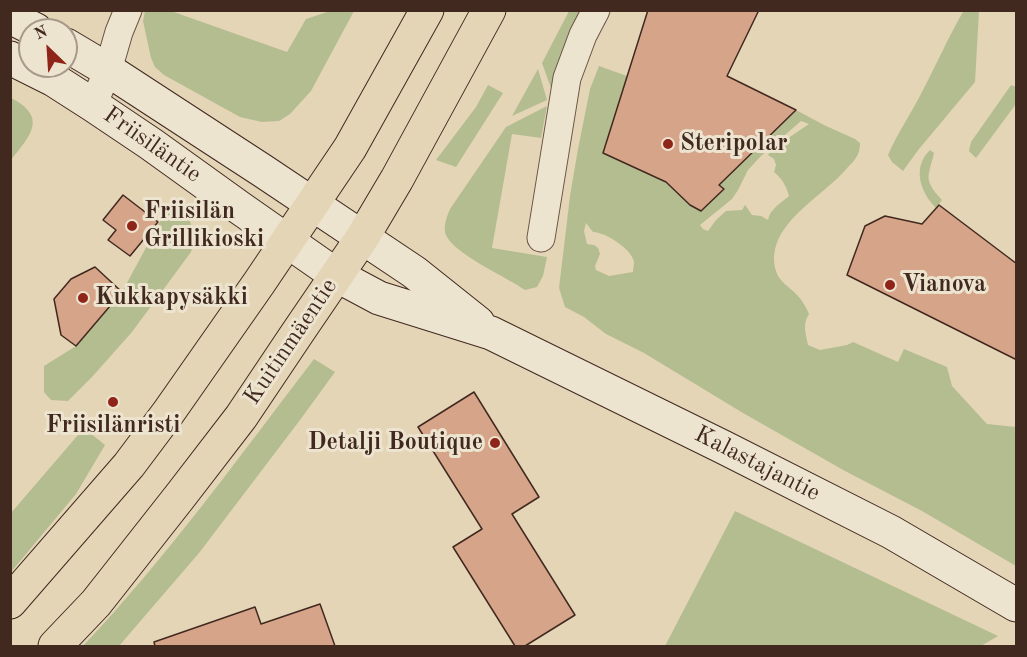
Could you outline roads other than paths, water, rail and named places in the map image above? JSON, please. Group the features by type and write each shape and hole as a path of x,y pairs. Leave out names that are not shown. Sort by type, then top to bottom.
{"main road":[{"path":"10,602 129,465 168,413 288,241 358,135 427,10"},
{"name":"Kuitinmäentie","path":"55,646 96,603 241,417 362,238 397,179 489,10"},
{"name":"Friisiläntie","path":"78,52 313,204"},
{"name":"Friisiläntie","path":"10,58 54,80 93,105 288,241"},
{"name":"Kalastajantie","path":"313,204 414,272 491,333"},
{"name":"Kalastajantie","path":"288,241 336,275 379,298 491,333 891,532 1017,605"}],"street":[{"path":"93,105 108,70 128,10"},
{"path":"541,238 567,78 583,35 596,10"}],"place":[{"name":"Steripolar","path":"668,144"},
{"name":"Friisilän Grillikioski","path":"132,226"},
{"name":"Vianova","path":"890,285"},
{"name":"Kukkapysäkki","path":"83,298"},
{"name":"Friisilänristi","path":"113,402"},
{"name":"Detalji Boutique","path":"495,443"}]}
